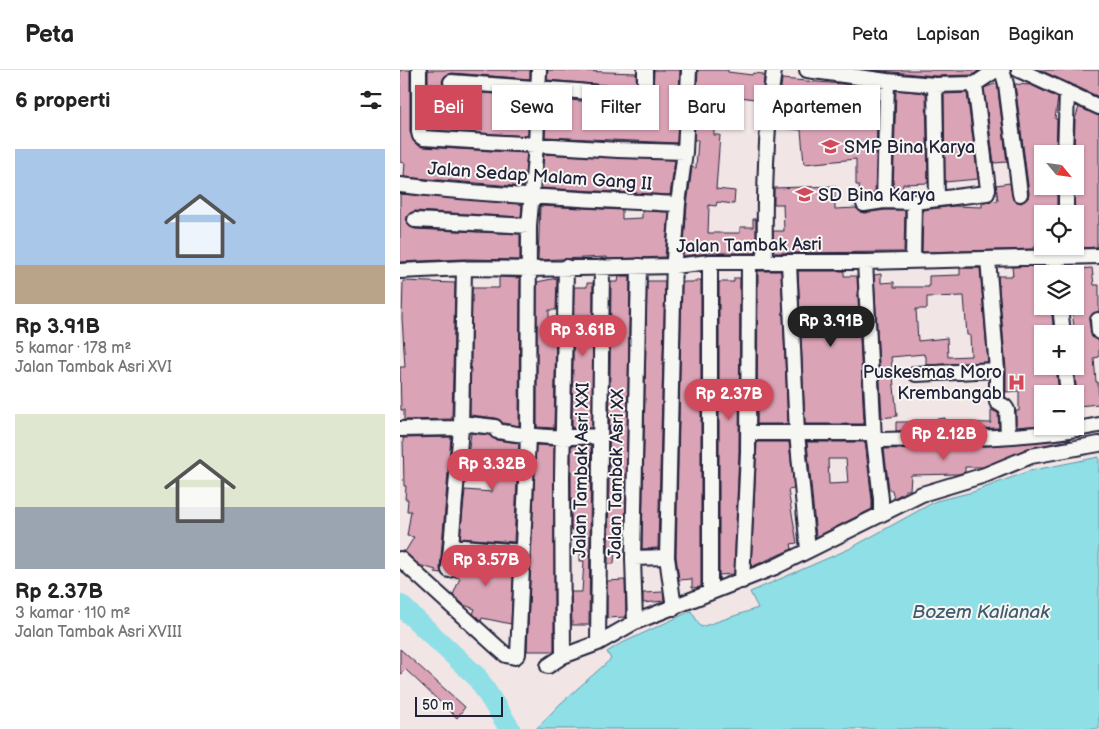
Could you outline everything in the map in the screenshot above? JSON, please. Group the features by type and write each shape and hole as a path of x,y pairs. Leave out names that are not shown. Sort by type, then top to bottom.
{"street":[{"path":"419,70 419,132 423,138 685,152"},
{"path":"538,85 539,70"},
{"path":"645,70 645,85"},
{"path":"674,608 667,557 674,266 678,204 685,152 689,70"},
{"path":"765,261 764,211 768,109 774,70"},
{"path":"811,70 887,81 935,85 976,84 996,70"},
{"path":"1002,70 1006,84 1020,194"},
{"path":"1019,70 1099,107"},
{"path":"884,201 887,81"},
{"path":"451,82 494,85"},
{"path":"864,204 884,201 914,202 938,198 984,195 986,193 988,189 976,84"},
{"path":"935,85 938,198"},
{"path":"1066,145 1067,92"},
{"path":"400,558 498,648 511,658 518,654 528,437 529,226 537,130"},
{"name":"Jalan Sedap Malam Gang II","path":"400,185 531,196 678,204"},
{"path":"913,260 914,202"},
{"path":"415,220 529,226"},
{"name":"Jalan Tambak Asri","path":"400,271 464,268 674,266 710,262 765,261 790,263 988,259 1047,255"},
{"name":"Jalan Tambak Asri","path":"1080,255 1099,256"},
{"path":"988,259 997,370 996,402 1007,410 1008,436"},
{"path":"710,262 710,592"},
{"path":"742,581 748,432 748,262"},
{"path":"865,262 874,436 881,514"},
{"path":"790,263 797,433 808,550"},
{"name":"Jalan Tambak Asri XX","path":"635,622 632,558 639,266"},
{"path":"563,656 562,438 566,267"},
{"name":"Jalan Tambak Asri XXI","path":"598,642 602,267"},
{"path":"449,570 461,428 464,268"},
{"path":"916,374 997,370"},
{"path":"400,429 461,428 469,424 495,427 497,432 528,437 600,436"},
{"path":"1084,427 1099,425"},
{"path":"748,432 874,436 1008,436 1034,433"},
{"path":"548,666 563,656 598,642 635,622 775,567 922,494 985,475 1031,456 1099,444"},
{"path":"451,546 522,552"},
{"path":"632,558 667,557"}],"water":[{"name":"Bozem Kalianak","path":"1099,457 1099,729 536,729 560,704 611,659 607,652 618,645 691,611 701,627 758,608 750,592 849,549 936,501 973,492 1029,471"}],"building":[{"path":"400,70 410,70 410,132 415,143 422,147 527,153 524,187 404,177 405,163 400,162"},
{"path":"428,70 530,70 530,79 452,73 444,77 442,82 444,85 428,85"},
{"path":"548,70 636,73 637,85 605,85 547,80"},
{"path":"654,70 680,70 679,85 669,85 669,130 678,130 677,143 545,137 545,130 572,130 572,100 582,101 582,130 659,130 659,85 653,85"},
{"path":"698,70 728,70 728,72 752,75 753,73 763,74 762,76 764,76 763,85 754,85 754,99 744,98 744,85 697,85"},
{"path":"871,70 980,70 972,75 935,76"},
{"path":"1040,70 1099,70 1099,97 1071,84"},
{"path":"782,79 849,85 781,85"},
{"path":"997,83 1007,162 994,163 984,88"},
{"path":"1015,84 1031,85 1058,98 1055,119 1057,119 1056,145 1034,145 1034,195 1057,195 1057,205 1034,205 1034,249 922,252 923,210 954,206 982,207 982,202 998,201 996,185 1010,183 1013,200 1021,203 1028,198 1029,193"},
{"path":"896,90 926,93 928,183 903,184 902,193 893,193"},
{"path":"482,93 492,94 492,130 528,130 528,136 428,130 482,130"},
{"path":"967,93 978,179 945,182 944,94"},
{"path":"1079,107 1099,116 1099,224 1097,224 1097,247 1084,248 1084,205 1075,205 1074,195 1084,195 1084,145 1074,145 1075,119"},
{"path":"695,130 714,130 714,135 720,135 716,189 735,191 734,204 717,202 716,206 709,205 708,233 740,233 740,227 753,227 753,219 756,219 756,253 710,253 683,256 692,167 696,168 698,140 694,140"},
{"path":"801,130 877,130 875,193 860,197 859,185 856,185 856,159 804,164"},
{"path":"544,154 675,160 670,195 541,188"},
{"path":"835,186 835,209 857,208 860,212 865,213 905,210 904,252 774,253 773,231 784,231 783,204 774,204 774,188"},
{"path":"400,194 522,204 521,217 415,211 408,215 406,220 410,227 415,229 520,234 520,260 464,259 400,262"},
{"path":"540,206 622,210 622,219 642,218 642,211 669,212 665,257 538,260"},
{"path":"1034,266 1034,315 1052,315 1053,325 1034,325 1034,375 1057,375 1058,385 1034,385 1034,426 1016,427 1016,411 1019,411 1019,391 1006,392 1006,369 998,276 1013,276 1012,267"},
{"path":"960,268 980,268 988,362 926,365 926,356 924,354 891,357 897,416 882,418 874,275 881,274 881,283 894,282 894,287 929,287 929,276 960,275","holes":["964,296 967,335 970,335 971,356 948,357 947,338 918,341 916,309 927,309 927,297"]},
{"path":"1092,268 1094,285 1099,285 1099,312 1093,313 1089,321 1092,337 1099,341 1099,357 1094,358 1099,404 1084,405 1084,385 1076,385 1075,375 1084,375 1084,325 1074,325 1072,315 1084,315 1084,269"},
{"path":"758,271 781,271 788,424 757,424"},
{"path":"798,271 844,271 844,276 857,276 864,424 805,424"},
{"path":"619,276 630,276 625,544 615,545 614,564 608,564 611,282 618,282"},
{"path":"499,277 520,278 519,426 503,423 496,418 470,415 472,288 499,288"},
{"path":"557,278 556,310 549,310 548,329 556,329 554,428 537,427 537,282"},
{"path":"734,278 740,278 739,452 734,574 719,575 719,282 734,282"},
{"path":"697,280 701,280 701,587 692,588 692,579 679,580 676,556 682,282 697,282"},
{"path":"403,281 455,283 452,419 404,420 404,410 401,410 400,367 405,367 402,318"},
{"path":"647,281 665,281 658,548 642,549"},
{"path":"587,283 593,283 592,428 572,428 574,287 587,287"},
{"path":"991,410 998,413 999,428 896,431 896,422 930,422 930,420 945,418 946,422 991,423"},
{"path":"471,433 489,435 496,440 519,443 514,542 460,538 465,490 492,492 493,472 466,470"},
{"path":"451,437 441,573 419,565 405,552 414,537 407,536 411,511 407,511 408,499 405,499 403,438"},
{"path":"1070,439 1028,448 983,467 965,467 965,472 958,474 911,475 910,490 905,490 905,492 894,498 892,490 889,490 884,449 988,446"},
{"path":"757,442 789,442 794,489 788,490 797,543 791,544 792,549 751,567"},
{"path":"807,442 865,442 872,509 816,537","holes":["828,459 846,459 848,483 829,484"]},
{"path":"536,445 554,446 554,651 527,651"},
{"path":"591,445 589,625 572,625 571,592 582,592 584,561 580,561 581,530 571,530 571,446"},
{"path":"459,555 514,560 511,624 482,618 481,621 473,614 475,609 464,605 453,595 460,578 454,577 458,571"},
{"path":"625,580 626,617 607,618 607,581"},
{"path":"663,592 664,601 643,603 643,593"},
{"path":"400,649 465,707 457,718 405,669 400,675"}],"waterway":[{"path":"400,605 477,677 510,729"}],"place":[{"name":"SMP Bina Karya","path":"830,147"},
{"name":"SD Bina Karya","path":"804,195"},
{"name":"Puskesmas Moro Krembangab","path":"1016,382"}]}
